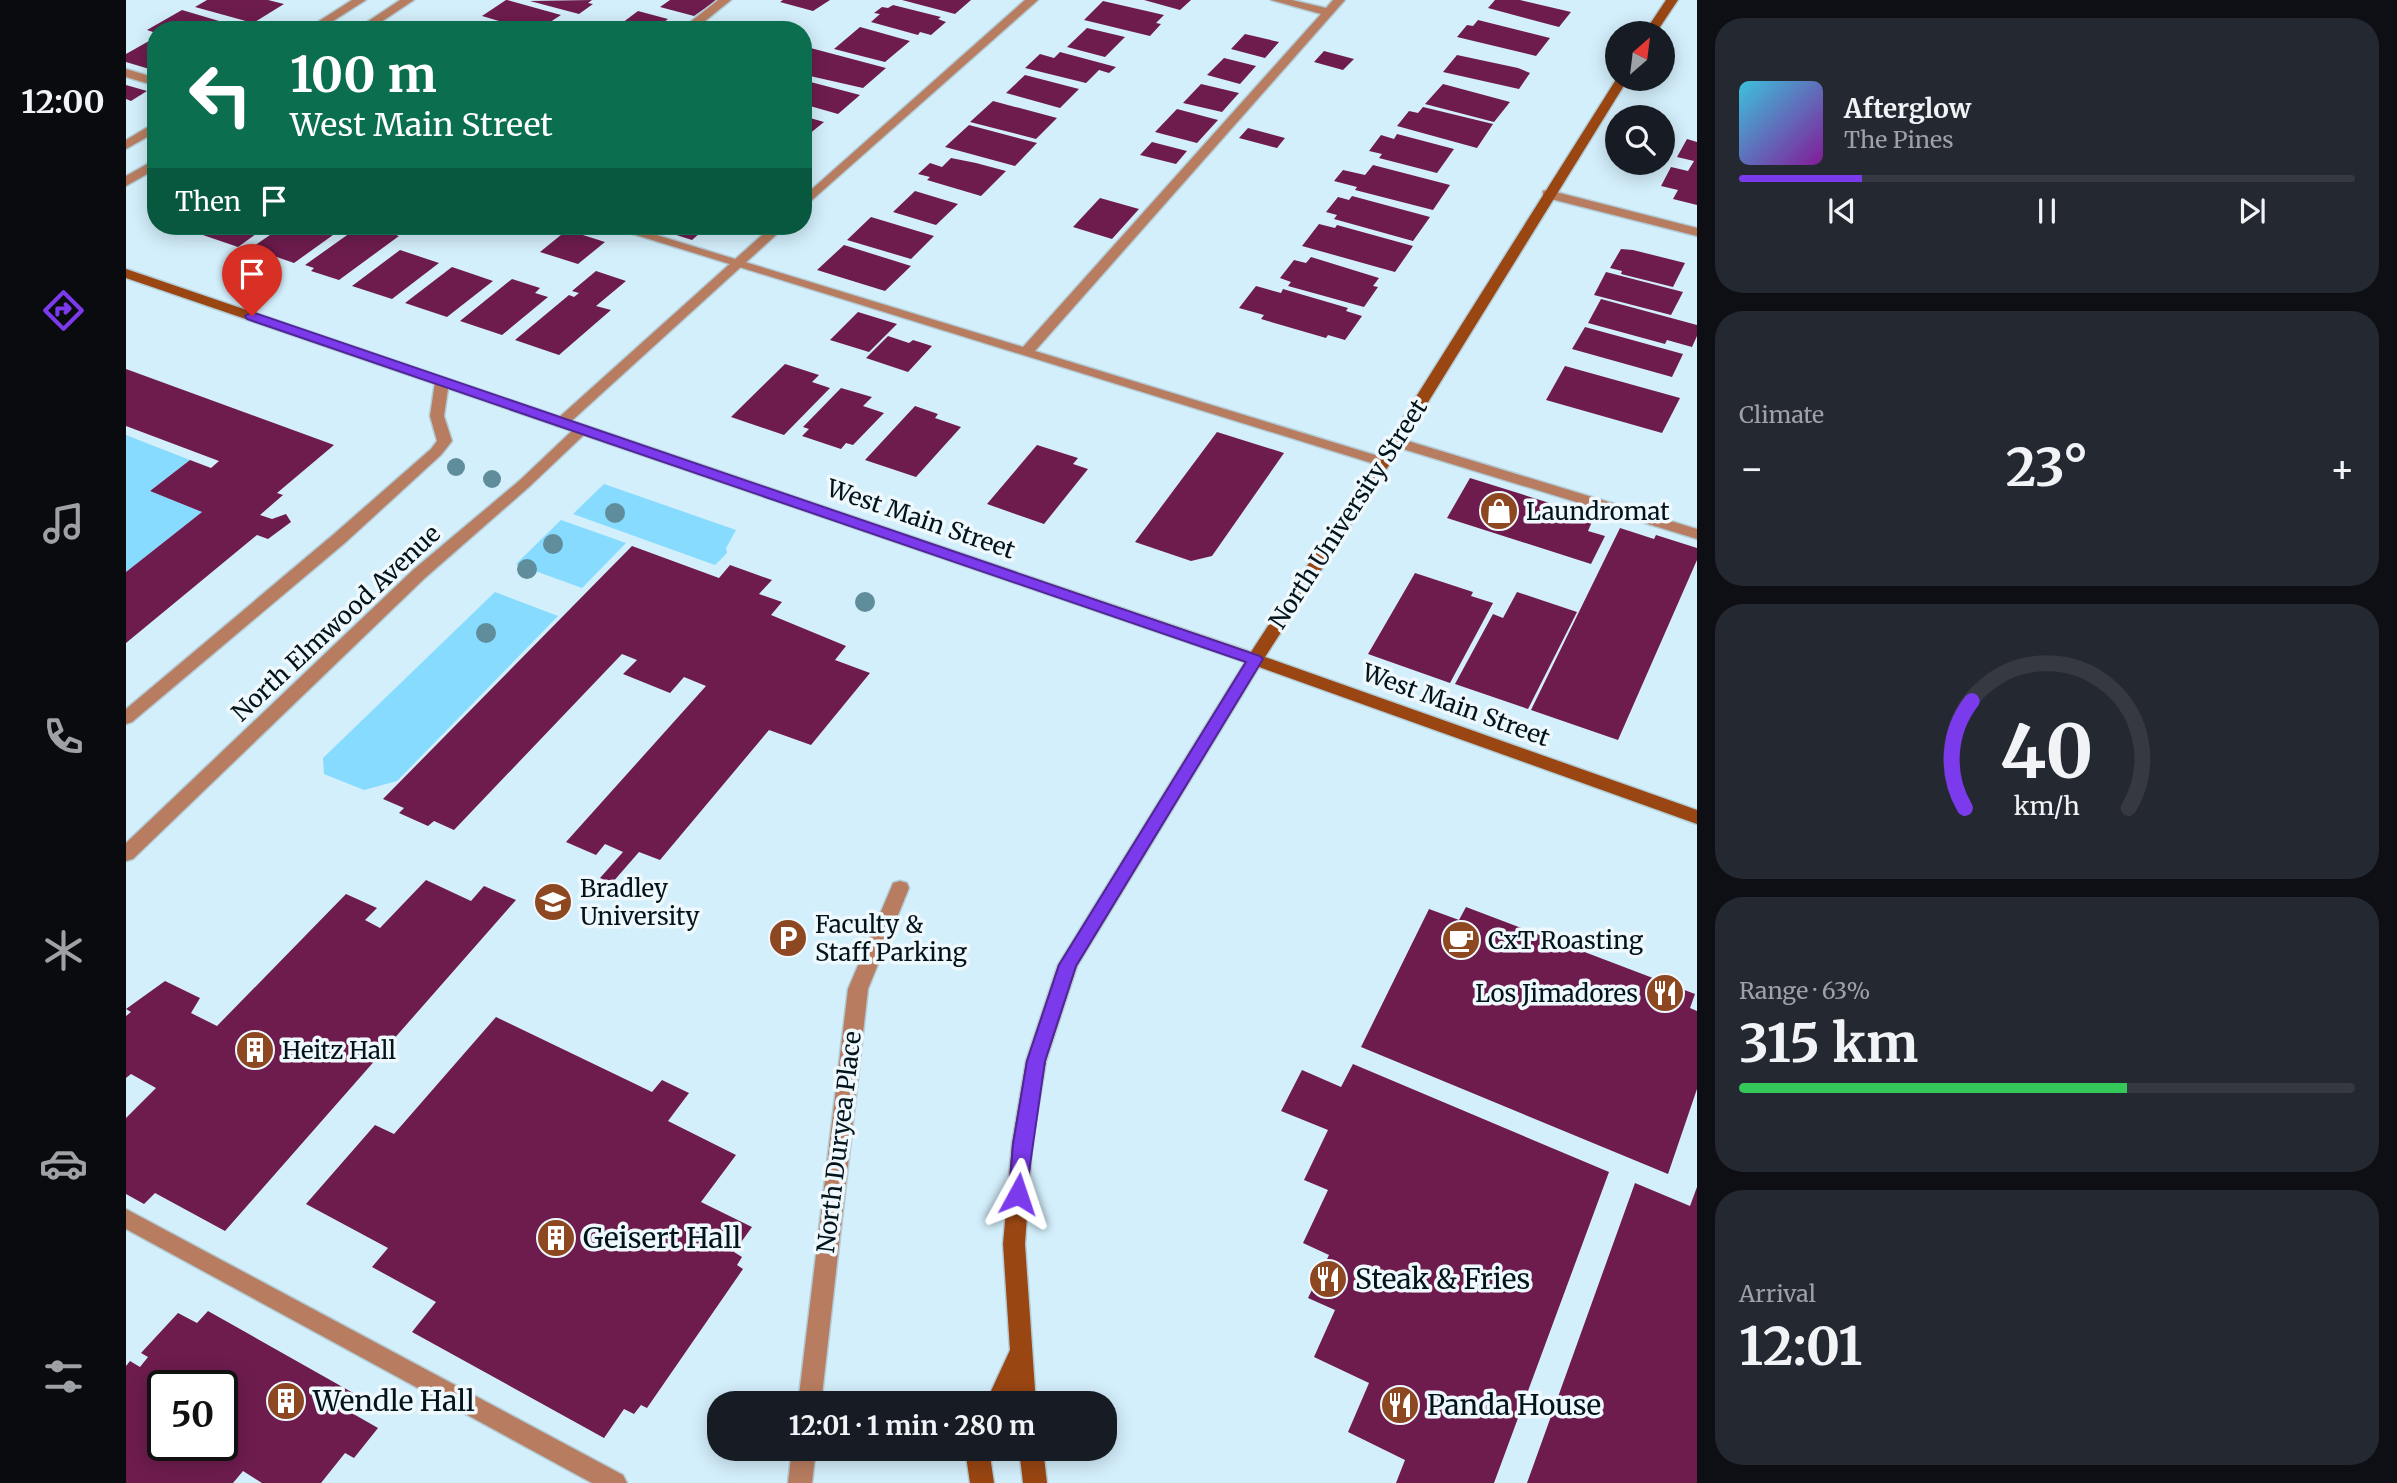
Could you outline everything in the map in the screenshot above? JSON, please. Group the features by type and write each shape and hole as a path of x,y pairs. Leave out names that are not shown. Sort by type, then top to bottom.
{"main road":[{"path":"1658,21 1672,0"},
{"name":"North University Street","path":"1024,1391 1014,1244 1022,1144 1036,1061 1068,965 1255,659 1383,462 1614,91"},
{"name":"West Main Street","path":"126,273 1255,659 1697,817"},
{"path":"1002,1391 1021,1350"},
{"path":"978,1461 982,1483"},
{"path":"1032,1461 1035,1483"}],"street":[{"path":"326,21 360,0"},
{"path":"375,21 408,0"},
{"path":"698,21 725,0"},
{"path":"812,196 1032,0"},
{"path":"1277,0 1329,12"},
{"path":"1026,352 1339,0"},
{"path":"126,73 147,79"},
{"path":"126,145 147,132"},
{"path":"126,183 147,169"},
{"path":"1548,194 1697,232"},
{"path":"643,235 1383,462"},
{"path":"561,423 769,235"},
{"path":"126,718 340,538 436,452 445,440 437,416 442,382"},
{"name":"North Elmwood Avenue","path":"126,853 419,574 524,484 581,430"},
{"path":"1395,442 1697,534"},
{"name":"North Duryea Place","path":"811,1391 858,989 900,888"},
{"path":"126,1218 615,1483"},
{"path":"800,1483 803,1461"}],"shaded area":[{"path":"126,435 190,460 150,491 202,512 126,572"},
{"path":"604,484 736,530 726,548 727,553 715,565 573,514"},
{"path":"561,520 626,543 582,588 516,564"},
{"path":"495,592 558,616 397,781 364,790 324,774 323,758"}],"building":[{"path":"207,0 268,0 284,4 256,21 246,21 195,7"},
{"path":"506,0 561,15 552,21 499,21 482,16"},
{"path":"592,0 588,3 593,4 579,14 530,1"},
{"path":"670,0 717,0 694,16 660,7"},
{"path":"830,0 813,11 780,2"},
{"path":"902,0 971,0 955,14"},
{"path":"1144,0 1191,0 1180,10"},
{"path":"1495,0 1520,0 1571,12 1559,27 1488,8"},
{"path":"1103,1 1164,15 1156,23 1161,24 1150,36 1084,20"},
{"path":"893,5 941,17 938,19 946,22 931,35 920,32 918,35 871,22 880,14 874,13 882,7"},
{"path":"182,10 219,21 163,21"},
{"path":"638,11 668,19 665,21 625,21"},
{"path":"1478,20 1550,38 1536,56 1457,37 1467,25 1473,26"},
{"path":"860,27 910,41 885,62 834,49"},
{"path":"1087,28 1125,37 1105,57 1067,47"},
{"path":"1245,34 1279,42 1265,58 1231,49"},
{"path":"147,42 147,68 126,62 126,54"},
{"path":"812,48 886,68 863,88 812,76"},
{"path":"1324,51 1354,59 1343,70 1314,62"},
{"path":"1060,52 1116,67 1109,73 1099,70 1086,83 1025,68 1040,54 1054,58"},
{"path":"1457,55 1530,73 1519,89 1443,72"},
{"path":"1224,58 1256,66 1240,84 1207,75"},
{"path":"1025,75 1079,89 1060,108 1006,93"},
{"path":"812,82 860,95 838,114 812,107"},
{"path":"1201,84 1239,93 1222,112 1183,103"},
{"path":"1443,84 1510,102 1494,122 1425,104"},
{"path":"126,85 147,91 131,101 126,99"},
{"path":"993,101 1057,118 1036,139 970,122"},
{"path":"1423,107 1493,124 1477,148 1397,126 1409,111 1418,113"},
{"path":"1177,109 1218,120 1197,143 1155,132"},
{"path":"812,119 824,122 812,132"},
{"path":"969,125 1037,143 1015,166 945,147"},
{"path":"1248,128 1285,138 1277,148 1239,138"},
{"path":"1397,134 1454,149 1437,173 1379,158 1382,154 1369,151 1381,135 1394,139"},
{"path":"1687,139 1697,142 1697,205 1673,199 1678,190 1661,186 1667,175 1675,175 1675,168 1688,171 1694,161 1677,157"},
{"path":"1152,142 1187,151 1176,164 1140,155"},
{"path":"951,158 1006,171 981,196 927,180 930,177 918,174 930,163 942,167"},
{"path":"1373,165 1450,185 1433,210 1355,190 1357,187 1334,181 1343,170 1365,175"},
{"path":"915,191 958,204 936,225 893,212"},
{"path":"1352,196 1430,217 1413,241 1334,219 1337,215 1326,212 1338,197 1349,200"},
{"path":"1100,198 1139,209 1112,239 1073,227"},
{"path":"871,217 934,236 911,259 847,240"},
{"path":"1319,224 1335,228 1337,225 1413,246 1395,272 1302,246"},
{"path":"203,235 255,235 238,247"},
{"path":"270,235 333,235 294,263 251,248"},
{"path":"347,235 399,236 339,280 311,271 314,268 305,265"},
{"path":"561,235 583,235 605,242 578,264 540,252"},
{"path":"676,235 698,235 692,240"},
{"path":"844,245 911,266 885,291 817,270"},
{"path":"1621,249 1685,263 1673,287 1621,274 1622,271 1610,268"},
{"path":"400,250 439,263 392,299 352,286"},
{"path":"1311,257 1379,278 1373,286 1378,287 1364,307 1288,286 1291,282 1280,278 1294,260 1306,263"},
{"path":"452,267 493,281 447,317 405,303"},
{"path":"596,271 626,281 596,306 611,310 559,355 515,340 569,295 574,297 579,293 572,291"},
{"path":"1606,272 1683,292 1671,315 1594,295"},
{"path":"512,279 540,288 535,293 548,297 502,335 460,321"},
{"path":"1256,286 1281,293 1283,289 1348,308 1346,311 1362,316 1345,340 1328,335 1326,338 1261,319 1264,315 1239,308"},
{"path":"1601,299 1697,325 1697,336 1692,347 1667,340 1665,344 1588,323"},
{"path":"858,312 897,324 869,352 830,340"},
{"path":"1585,327 1683,354 1672,377 1572,349"},
{"path":"888,336 909,343 913,340 932,346 908,372 866,358"},
{"path":"785,364 819,375 812,382 830,388 784,435 731,417"},
{"path":"1565,366 1680,398 1662,433 1546,400"},
{"path":"126,369 334,445 277,493 283,495 260,515 272,519 286,514 291,522 268,539 257,535 126,643 126,572 202,512 150,491 190,460 211,468 219,461 126,426"},
{"path":"841,388 872,397 863,406 884,413 853,445 846,443 841,449 802,436 809,429 803,427"},
{"path":"915,406 938,414 935,418 961,427 916,477 865,460"},
{"path":"1217,432 1284,453 1212,556 1191,561 1135,542"},
{"path":"1037,445 1078,458 1073,464 1088,469 1044,524 987,504"},
{"path":"1470,478 1594,517 1588,531 1605,536 1591,564 1447,518"},
{"path":"1620,528 1654,539 1656,535 1697,548 1697,560 1618,740 1531,710"},
{"path":"632,546 719,578 730,565 772,580 759,594 782,602 771,615 846,646 835,660 870,673 811,745 769,730 660,860 639,852 612,883 600,878 623,852 605,844 596,855 566,842 706,686 684,677 670,693 623,674 637,660 622,654 454,830 434,821 428,826 399,813 404,808 383,799"},
{"path":"1415,573 1473,592 1471,596 1493,603 1450,683 1368,654"},
{"path":"1517,592 1577,612 1528,709 1455,684 1493,614 1503,618"},
{"name":"Heitz Hall","path":"426,880 471,901 484,886 516,900 225,1231 155,1193 144,1204 126,1194 126,1118 156,1088 131,1074 126,1078 126,1016 131,1012 126,1009 165,981 200,998 191,1013 217,1026 346,894 377,908 365,920 380,928"},
{"path":"1466,907 1695,994 1690,1008 1697,1011 1697,1089 1668,1174 1361,1047 1429,909 1459,920"},
{"name":"Geisert Hall","path":"496,1017 652,1092 662,1080 689,1093 668,1121 736,1155 701,1202 752,1227 734,1252 742,1257 737,1265 743,1269 647,1408 641,1405 634,1414 624,1409 604,1438 412,1332 436,1302 372,1267 388,1248 306,1204 375,1125 394,1134"},
{"path":"1353,1064 1609,1172 1494,1483 1396,1483 1405,1460 1348,1432 1369,1383 1314,1357 1335,1310 1308,1298 1329,1255 1303,1243 1328,1190 1304,1180 1328,1130 1281,1111 1302,1070 1341,1087"},
{"path":"1635,1183 1690,1206 1697,1187 1697,1483 1527,1483"},
{"name":"Wendle Hall","path":"208,1311 355,1394 343,1408 378,1428 354,1458 345,1453 321,1483 262,1483 243,1471 233,1483 126,1483 126,1366 130,1361 140,1367 148,1357 141,1353 178,1313 197,1323"}],"place":[{"name":"Laundromat","path":"1499,511"},
{"name":"Bradley University","path":"553,902"},
{"name":"Faculty & Staff Parking","path":"788,938"},
{"name":"CxT Roasting","path":"1461,940"},
{"name":"Los Jimadores","path":"1665,993"},
{"name":"Heitz Hall","path":"255,1050"},
{"name":"Geisert Hall","path":"556,1238"},
{"name":"Steak & Fries","path":"1328,1279"},
{"name":"Wendle Hall","path":"286,1401"},
{"name":"Panda House","path":"1400,1405"}],"route":[{"path":"252,316 1255,659 1068,965 1036,1061 1022,1144 1018,1194"}]}
